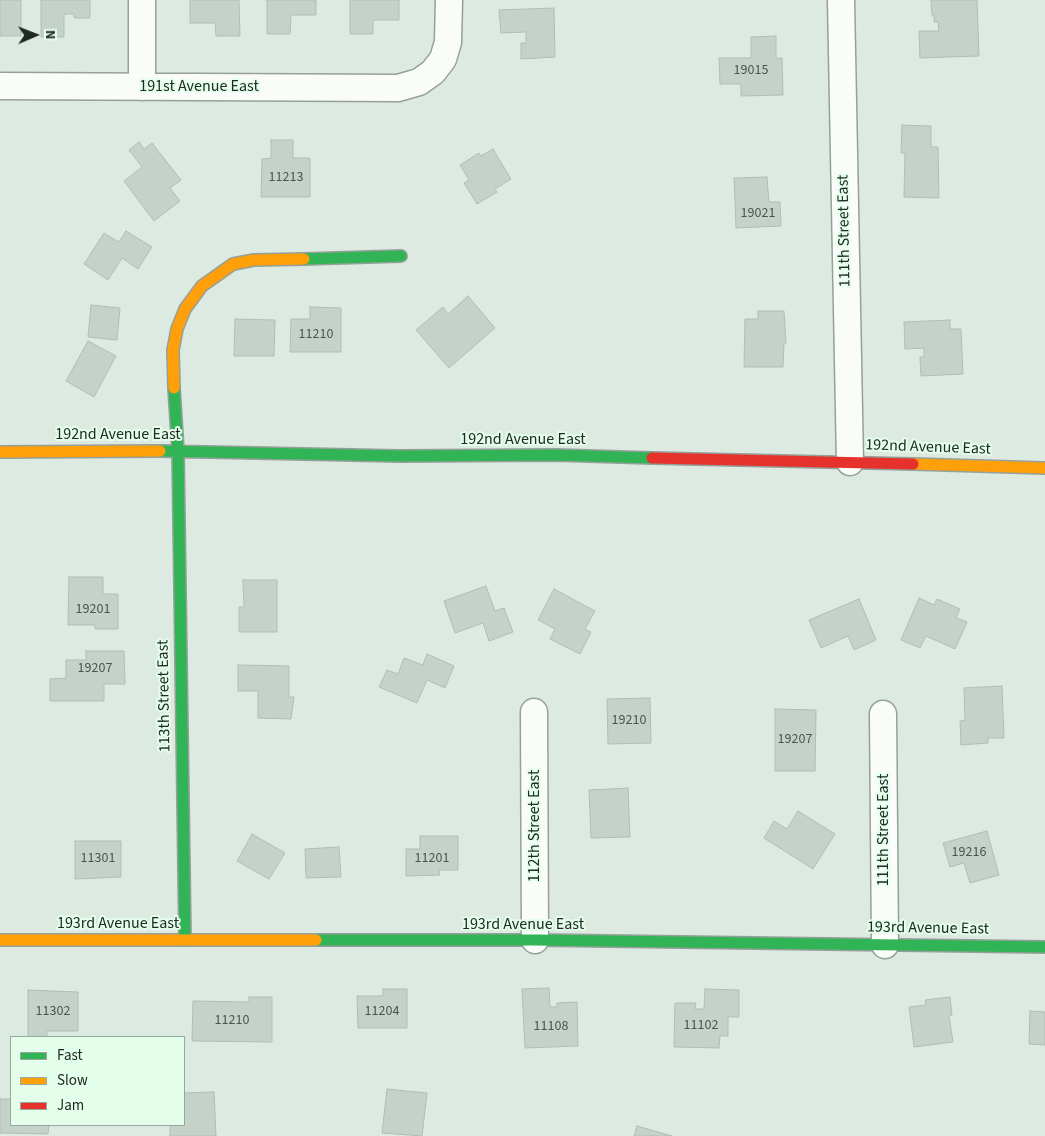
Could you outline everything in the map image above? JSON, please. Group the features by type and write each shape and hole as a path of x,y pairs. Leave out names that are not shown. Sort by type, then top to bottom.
{"street":[{"path":"142,0 142,87"},
{"name":"191st Avenue East","path":"0,86 398,88 419,82 433,72 443,58 448,42 449,0"},
{"name":"111th Street East","path":"841,0 850,462"},
{"name":"113th Street East","path":"185,940 178,451 174,407 173,350 177,329 185,309 202,286 233,264 254,260 402,256"},
{"name":"192nd Avenue East","path":"0,452 178,451 850,462 1045,468"},
{"name":"112th Street East","path":"534,712 535,940"},
{"name":"111th Street East","path":"883,714 885,945"},
{"name":"193rd Avenue East","path":"0,940 535,940 1045,947"}],"building":[{"path":"0,0 21,0 21,36 0,36"},
{"path":"41,0 90,0 90,18 74,18 74,14 64,14 64,37 41,37"},
{"path":"190,0 239,0 240,36 216,36 215,23 190,23"},
{"path":"267,0 316,0 316,15 291,15 290,34 267,34"},
{"path":"350,0 399,0 399,20 373,20 373,34 350,34"},
{"path":"931,0 977,0 979,56 920,58 919,31 939,31 938,22 934,22 934,15 932,15"},
{"path":"554,8 555,57 521,59 521,43 526,43 526,32 501,33 499,10"},
{"path":"776,36 776,58 782,58 783,95 741,96 741,84 720,84 719,58 751,58 751,37"},
{"path":"902,125 931,126 931,147 938,147 939,198 904,197 905,153 901,153"},
{"path":"271,140 293,140 293,158 310,158 310,197 261,197 262,159 271,158"},
{"path":"139,142 144,149 152,143 181,180 170,188 180,201 154,221 124,181 142,167 129,150"},
{"path":"493,149 511,179 495,189 497,192 477,204 464,183 469,180 460,165 479,153 481,156"},
{"path":"767,177 769,202 780,202 781,226 736,228 734,178"},
{"path":"126,231 152,247 138,269 122,258 108,280 84,264 104,233 119,242"},
{"path":"468,296 495,328 449,368 416,330 443,307 448,314"},
{"path":"91,305 120,308 117,340 88,337"},
{"path":"310,307 341,308 341,352 290,352 291,319 310,319"},
{"path":"758,311 784,311 786,343 784,343 783,367 744,367 745,319 758,319"},
{"path":"235,319 275,320 274,356 234,356"},
{"path":"950,320 950,329 961,329 963,374 921,376 920,357 924,357 924,348 905,349 904,322"},
{"path":"88,341 116,356 94,397 66,381"},
{"path":"69,577 103,577 103,594 118,594 118,629 95,629 95,625 68,625"},
{"path":"243,580 277,580 277,632 239,632 239,607 244,607"},
{"path":"486,586 495,611 504,608 513,632 489,641 483,623 455,633 444,601"},
{"path":"554,589 595,611 585,629 591,632 580,654 550,639 555,629 538,620"},
{"path":"919,598 934,605 937,599 960,609 956,618 967,622 955,649 926,636 920,648 901,640"},
{"path":"859,599 876,640 854,650 848,636 821,648 809,620"},
{"path":"86,651 124,651 125,684 104,684 104,701 50,701 50,679 66,678 66,660 86,660"},
{"path":"427,654 454,666 445,688 427,680 417,703 379,687 387,670 398,674 404,658 423,665"},
{"path":"238,665 289,666 289,697 294,697 291,719 258,718 258,691 238,691"},
{"path":"1002,686 1004,738 988,738 988,743 961,745 960,721 965,720 964,688"},
{"path":"650,698 651,743 608,744 607,699"},
{"path":"775,709 816,710 815,771 775,771"},
{"path":"628,788 630,837 591,838 589,790"},
{"path":"798,811 835,834 813,869 764,838 774,821 787,829"},
{"path":"987,831 999,875 970,883 964,863 950,867 943,843"},
{"path":"252,834 285,853 269,879 237,861"},
{"path":"420,836 458,836 458,870 439,870 440,875 406,876 406,849 420,849"},
{"path":"75,841 121,841 121,877 75,879"},
{"path":"339,847 341,877 306,878 305,849"},
{"path":"549,988 550,1007 557,1007 557,1003 577,1002 578,1046 525,1048 522,989"},
{"path":"383,989 407,989 407,1028 358,1028 357,996 383,996"},
{"path":"705,989 739,990 739,1017 728,1017 728,1036 720,1036 719,1048 674,1047 675,1003 696,1003 695,1009 704,1009"},
{"path":"28,990 78,992 78,1031 47,1031 47,1036 28,1036"},
{"path":"249,997 272,997 272,1042 192,1041 193,1001 249,1002"},
{"path":"950,997 952,1015 949,1016 953,1042 914,1047 909,1007 926,1005 925,1000"},
{"path":"1030,1011 1045,1012 1045,1045 1029,1044"},
{"path":"387,1089 427,1093 422,1136 382,1133"},
{"path":"214,1092 216,1136 170,1136 170,1126 185,1126 185,1093"},
{"path":"0,1099 10,1099 10,1126 49,1126 48,1134 0,1133"},
{"path":"637,1126 672,1136 634,1136"}],"traffic: fast":[{"path":"304,259 401,256"},
{"path":"174,388 178,451 185,940"},
{"path":"160,451 399,456 556,455 652,458"},
{"path":"316,940 535,940 1045,947"}],"traffic: slow":[{"path":"174,388 173,350 177,329 185,309 202,286 233,264 254,260 304,259"},
{"path":"0,452 160,451"},
{"path":"913,464 1045,468"},
{"path":"0,940 316,940"}],"traffic: jam":[{"path":"652,458 913,464"}]}
